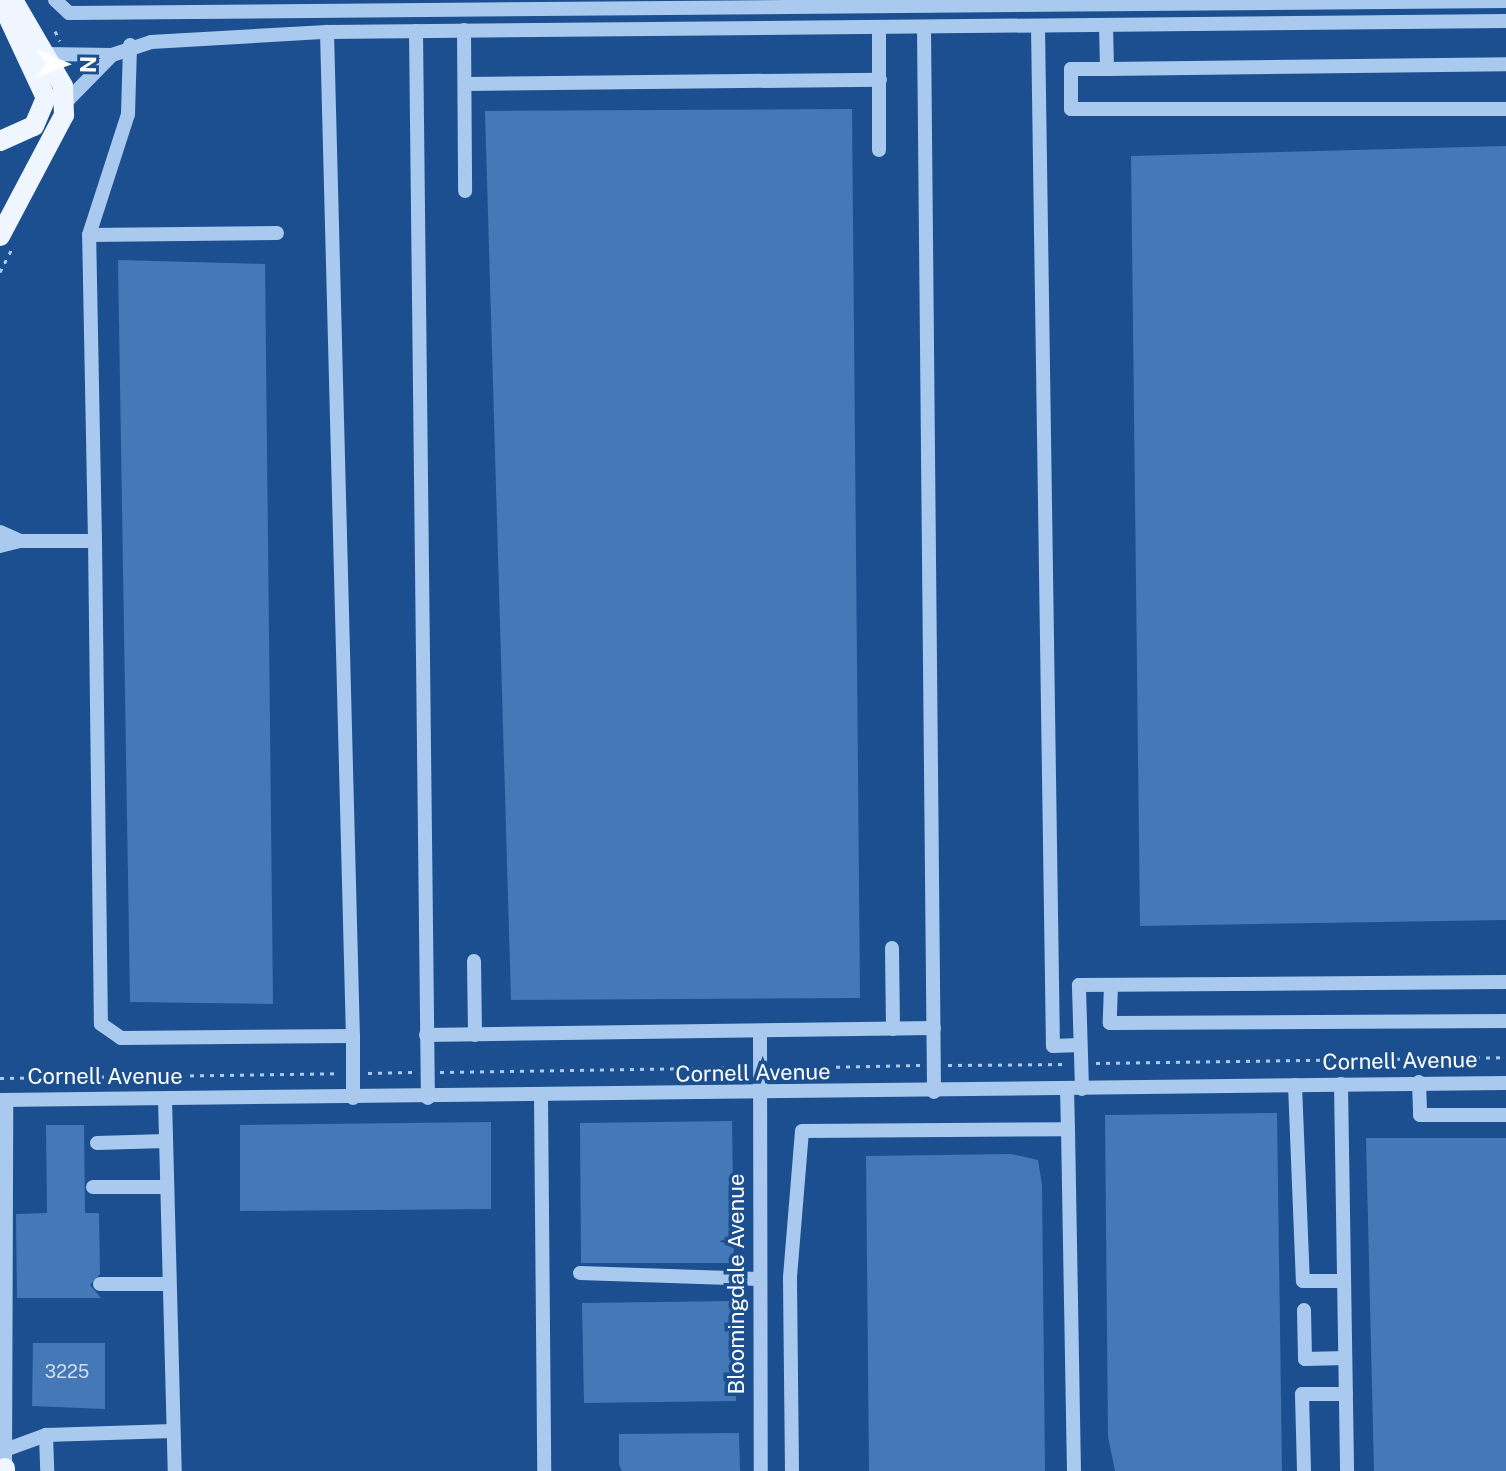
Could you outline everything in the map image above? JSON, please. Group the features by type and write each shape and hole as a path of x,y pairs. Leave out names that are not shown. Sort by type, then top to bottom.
{"main road":[{"path":"0,0 46,98 34,126 0,141"},
{"path":"0,236 64,115 63,86 54,48 13,0"}],"street":[{"path":"55,0 69,13 1506,1"},
{"path":"63,105 112,55 130,45 327,32 1506,21"},
{"path":"1106,25 1107,69"},
{"path":"1038,26 1053,1046 1080,1045"},
{"path":"879,27 879,150"},
{"path":"924,27 934,1092"},
{"path":"464,30 465,191"},
{"path":"416,31 428,1098"},
{"path":"327,32 353,1098"},
{"path":"130,45 128,114 89,235 101,1024 121,1038 353,1036"},
{"path":"54,48 112,55"},
{"path":"1506,64 1071,69 1071,109 1506,109"},
{"path":"465,84 880,80"},
{"path":"89,235 277,233"},
{"path":"0,532 20,541"},
{"path":"0,546 20,541 95,541"},
{"path":"892,948 893,1029"},
{"path":"474,961 475,1035"},
{"path":"1074,1471 1068,1129 1080,1045 1079,985 1506,982"},
{"path":"1111,985 1110,1023 1506,1021"},
{"path":"426,1035 934,1028"},
{"name":"Bloomingdale Avenue","path":"760,1031 757,1096 761,1471"},
{"path":"1419,1082 1420,1115 1506,1115"},
{"name":"Cornell Avenue","path":"3,1100 757,1096 1506,1082"},
{"path":"1341,1084 1347,1471"},
{"path":"1295,1085 1303,1281 1344,1281"},
{"path":"541,1097 544,1471"},
{"path":"165,1099 167,1284 175,1471"},
{"path":"3,1100 5,1465"},
{"path":"792,1471 790,1277 802,1131 1068,1129"},
{"path":"97,1143 166,1141"},
{"path":"93,1187 166,1187"},
{"path":"580,1273 759,1279"},
{"path":"100,1284 167,1284"},
{"path":"1304,1310 1305,1359 1345,1358"},
{"path":"1304,1471 1302,1394 1346,1394"},
{"path":"5,1465 46,1435 173,1431"},
{"path":"46,1435 47,1471"}],"path":[{"path":"54,48 55,31"}],"building":[{"path":"852,109 860,998 511,1000 485,111"},
{"path":"1506,146 1506,920 1140,926 1131,156"},
{"path":"118,260 265,264 273,1004 130,1002"},
{"path":"1277,1113 1282,1471 1115,1471 1108,1437 1105,1115"},
{"path":"732,1121 734,1263 581,1263 580,1123"},
{"path":"491,1122 491,1209 240,1211 240,1125"},
{"path":"46,1125 84,1125 85,1213 99,1213 100,1274 90,1285 101,1298 17,1298 16,1214 47,1213"},
{"path":"1366,1138 1506,1138 1506,1471 1374,1471"},
{"path":"1011,1154 1038,1160 1042,1185 1045,1471 869,1471 866,1156"},
{"path":"734,1301 736,1401 584,1403 582,1303"},
{"path":"33,1343 105,1343 105,1409 32,1406"},
{"path":"739,1433 740,1471 622,1471 619,1465 619,1434"}]}
